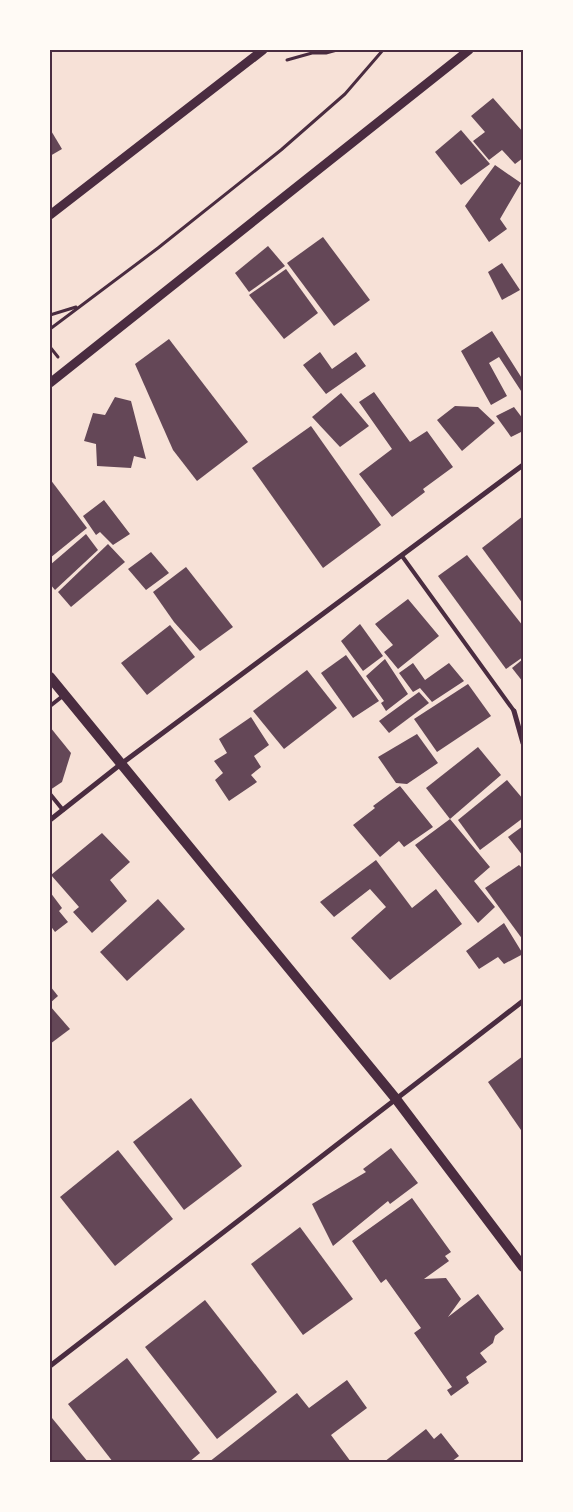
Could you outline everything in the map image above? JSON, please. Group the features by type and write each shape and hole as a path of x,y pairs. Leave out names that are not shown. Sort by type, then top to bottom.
{"main road":[{"path":"50,677 396,1099 523,1267"}],"street":[{"path":"50,215 263,50"},
{"path":"50,382 470,50"},
{"path":"50,820 121,764 523,465"},
{"path":"514,710 523,743"},
{"path":"50,1366 523,1002"}],"lane":[{"path":"402,556 514,710"},
{"path":"50,706 64,695"},
{"path":"50,794 63,810"}],"path":[{"path":"286,60 312,53 326,54 337,50"},
{"path":"50,329 158,248 281,150 345,94 383,50"},
{"path":"50,315 79,307"},
{"path":"50,347 59,358"}],"building":[{"path":"493,98 523,132 523,158 515,164 502,150 489,160 473,141 485,132 471,116"},
{"path":"50,129 62,149 50,156"},
{"path":"461,130 490,164 461,185 435,152"},
{"path":"495,165 521,183 500,219 507,229 489,242 465,206"},
{"path":"323,237 370,300 334,326 287,263"},
{"path":"268,246 285,266 249,292 235,273"},
{"path":"502,263 520,290 502,300 488,272"},
{"path":"286,269 318,313 284,339 249,295"},
{"path":"492,331 523,380 523,394 499,357 489,363 507,396 491,405 461,351"},
{"path":"169,339 248,442 197,481 173,450 135,364"},
{"path":"320,352 332,369 356,352 366,366 326,394 303,365"},
{"path":"374,392 410,442 427,431 453,467 423,489 425,492 392,517 359,474 392,449 359,402"},
{"path":"341,393 369,426 340,447 312,417"},
{"path":"115,397 131,401 146,459 134,456 131,468 97,466 96,444 84,441 93,413 105,415"},
{"path":"455,406 478,407 495,423 462,451 437,420"},
{"path":"514,407 523,419 523,431 511,437 496,416"},
{"path":"311,426 381,525 323,568 252,468"},
{"path":"50,479 87,528 50,558"},
{"path":"104,500 130,534 113,545 100,532 96,535 83,516"},
{"path":"523,516 523,604 482,548"},
{"path":"86,534 98,550 55,590 50,584 50,565"},
{"path":"108,544 125,562 71,607 58,592"},
{"path":"151,552 169,573 146,590 128,569"},
{"path":"467,555 523,626 523,657 506,669 438,576"},
{"path":"186,567 233,627 200,651 174,622 153,592"},
{"path":"408,599 439,636 398,669 384,652 393,645 375,624"},
{"path":"360,624 383,656 363,671 341,641"},
{"path":"170,625 195,657 147,695 121,663"},
{"path":"346,655 379,701 353,718 321,673"},
{"path":"385,659 408,694 386,711 381,703 384,701 366,676"},
{"path":"523,659 523,682 512,668"},
{"path":"413,663 425,680 449,663 464,681 432,702 420,688 413,692 399,673"},
{"path":"307,670 337,708 284,749 253,711"},
{"path":"468,684 491,716 437,752 414,719"},
{"path":"419,692 429,703 389,733 379,721"},
{"path":"251,717 269,745 254,756 261,767 251,775 257,782 229,801 215,780 223,773 214,761 227,753 219,739"},
{"path":"50,727 71,753 62,782 50,790"},
{"path":"417,734 438,763 407,784 396,783 378,757"},
{"path":"478,747 501,775 450,819 426,788"},
{"path":"507,780 523,799 523,818 480,850 458,820"},
{"path":"400,786 433,827 404,847 399,841 380,857 353,825 375,808 373,806"},
{"path":"450,819 490,867 474,881 495,907 478,923 415,845"},
{"path":"523,826 523,856 508,837"},
{"path":"102,833 130,862 110,880 127,901 92,933 73,912 79,907 51,875"},
{"path":"376,860 412,908 436,889 462,924 390,980 351,938 386,907 370,889 334,917 320,902"},
{"path":"519,865 523,869 523,940 485,888"},
{"path":"50,892 62,908 59,911 68,922 55,932 50,925"},
{"path":"158,899 185,929 127,981 100,952"},
{"path":"504,923 523,954 504,964 498,957 479,969 466,951"},
{"path":"50,986 58,996 50,1003"},
{"path":"50,1006 70,1029 50,1044"},
{"path":"523,1056 523,1133 488,1082"},
{"path":"191,1098 242,1166 184,1210 133,1142"},
{"path":"391,1148 418,1183 390,1204 388,1201 333,1246 312,1204 366,1172 363,1169"},
{"path":"118,1150 173,1219 115,1266 60,1197"},
{"path":"412,1198 451,1252 445,1256 449,1261 424,1279 446,1278 461,1299 448,1317 478,1294 504,1329 495,1336 493,1343 480,1353 487,1362 466,1377 469,1383 451,1396 447,1390 452,1387 414,1333 421,1328 386,1279 381,1283 352,1241"},
{"path":"300,1227 353,1299 303,1335 251,1264"},
{"path":"205,1300 277,1392 217,1439 145,1347"},
{"path":"127,1358 200,1453 189,1462 113,1462 68,1404"},
{"path":"347,1380 367,1408 331,1435 351,1462 209,1462 297,1393 309,1408"},
{"path":"52,1418 88,1462 50,1462 50,1419"},
{"path":"426,1429 434,1439 441,1433 459,1456 451,1462 384,1462"}]}
